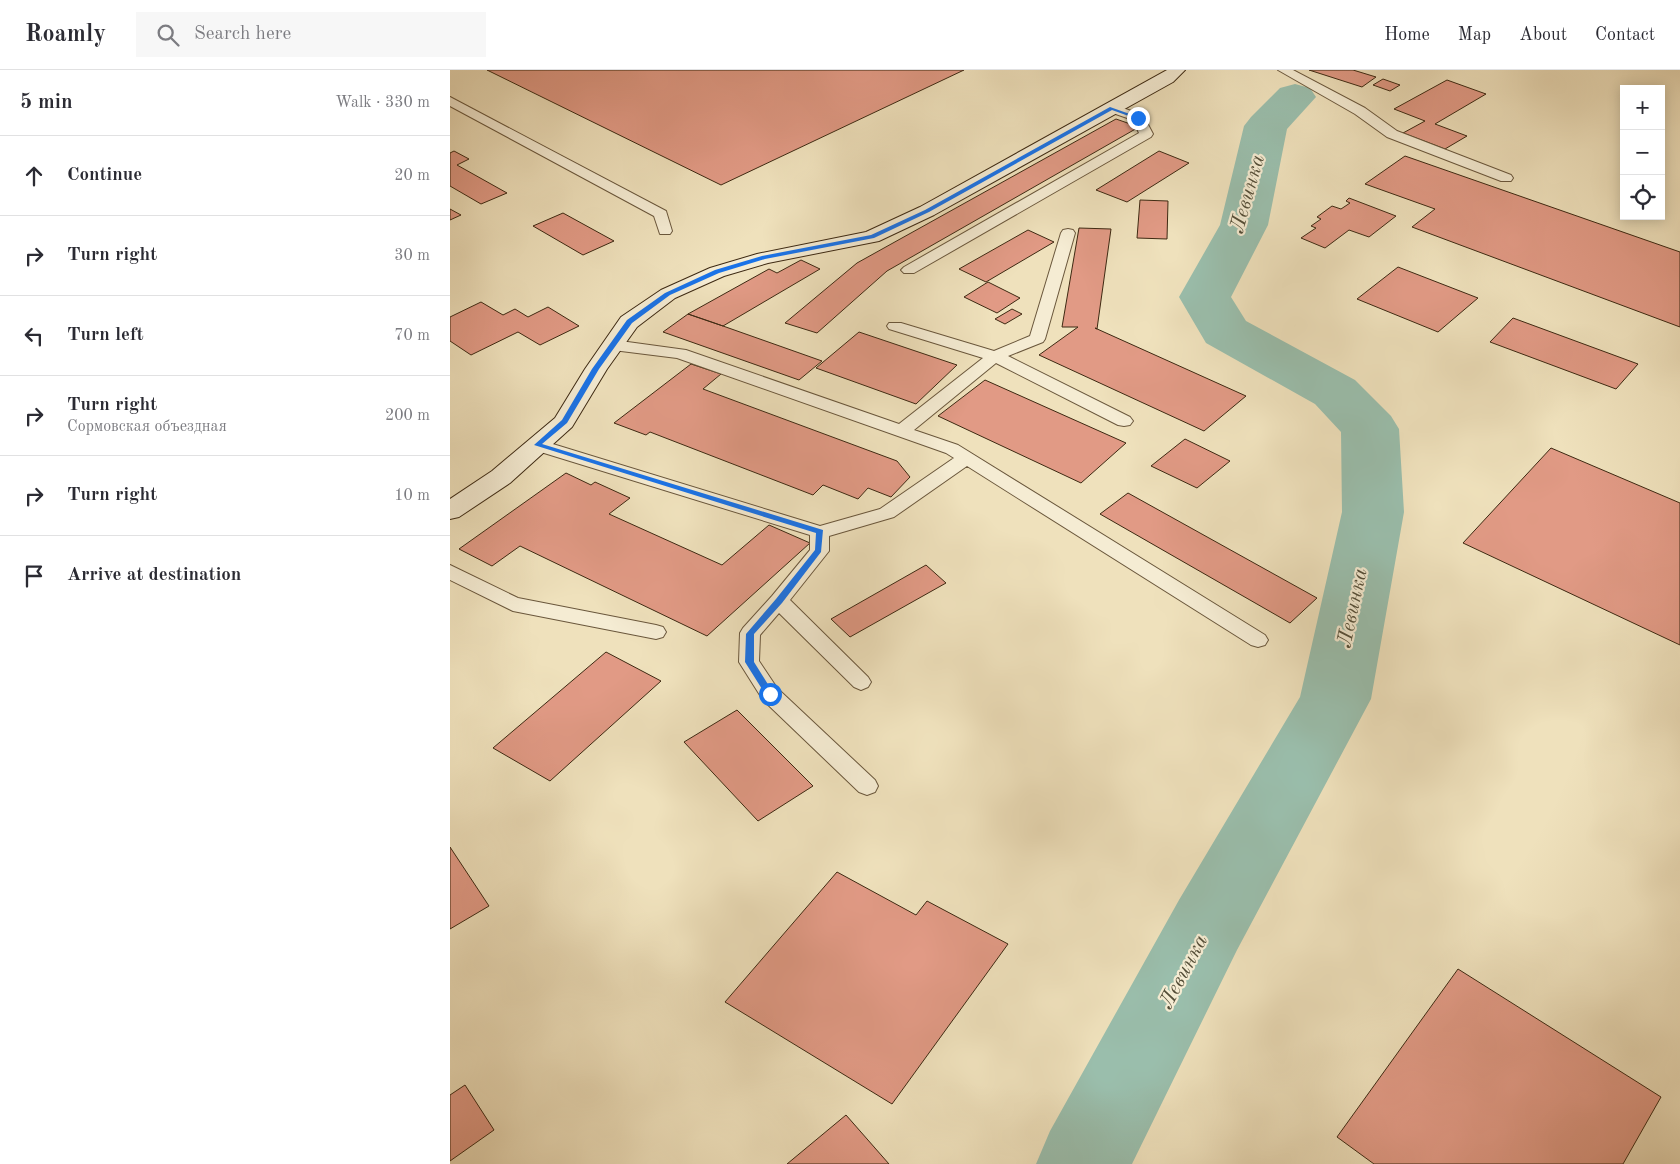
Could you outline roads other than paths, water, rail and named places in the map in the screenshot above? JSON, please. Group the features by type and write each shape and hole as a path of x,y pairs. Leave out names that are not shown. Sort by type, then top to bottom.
{"street":[{"path":"450,511 501,477 564,422 629,322 668,294 717,272 764,258 872,237 927,211 1167,78 1177,70"}],"lane":[{"path":"1284,70 1360,111 1392,134 1506,178"},
{"path":"450,101 661,214 665,231"},
{"path":"909,270 1146,134 1138,118 1112,108"},
{"path":"902,431 995,356 1037,339 1068,233"},
{"path":"895,326 995,356 1124,421"},
{"path":"613,345 680,353 952,449 1258,640"},
{"path":"537,445 820,532 888,512 967,458"},
{"path":"820,532 819,550 750,634 750,662 770,694 867,786"},
{"path":"450,572 513,604 656,632"},
{"path":"779,601 861,682"}],"waterway":[{"name":"Левинка","path":"1083,1164 1208,925 1335,699 1373,512 1370,429 1335,392 1225,332 1205,297 1244,225 1266,126 1295,97"}]}
